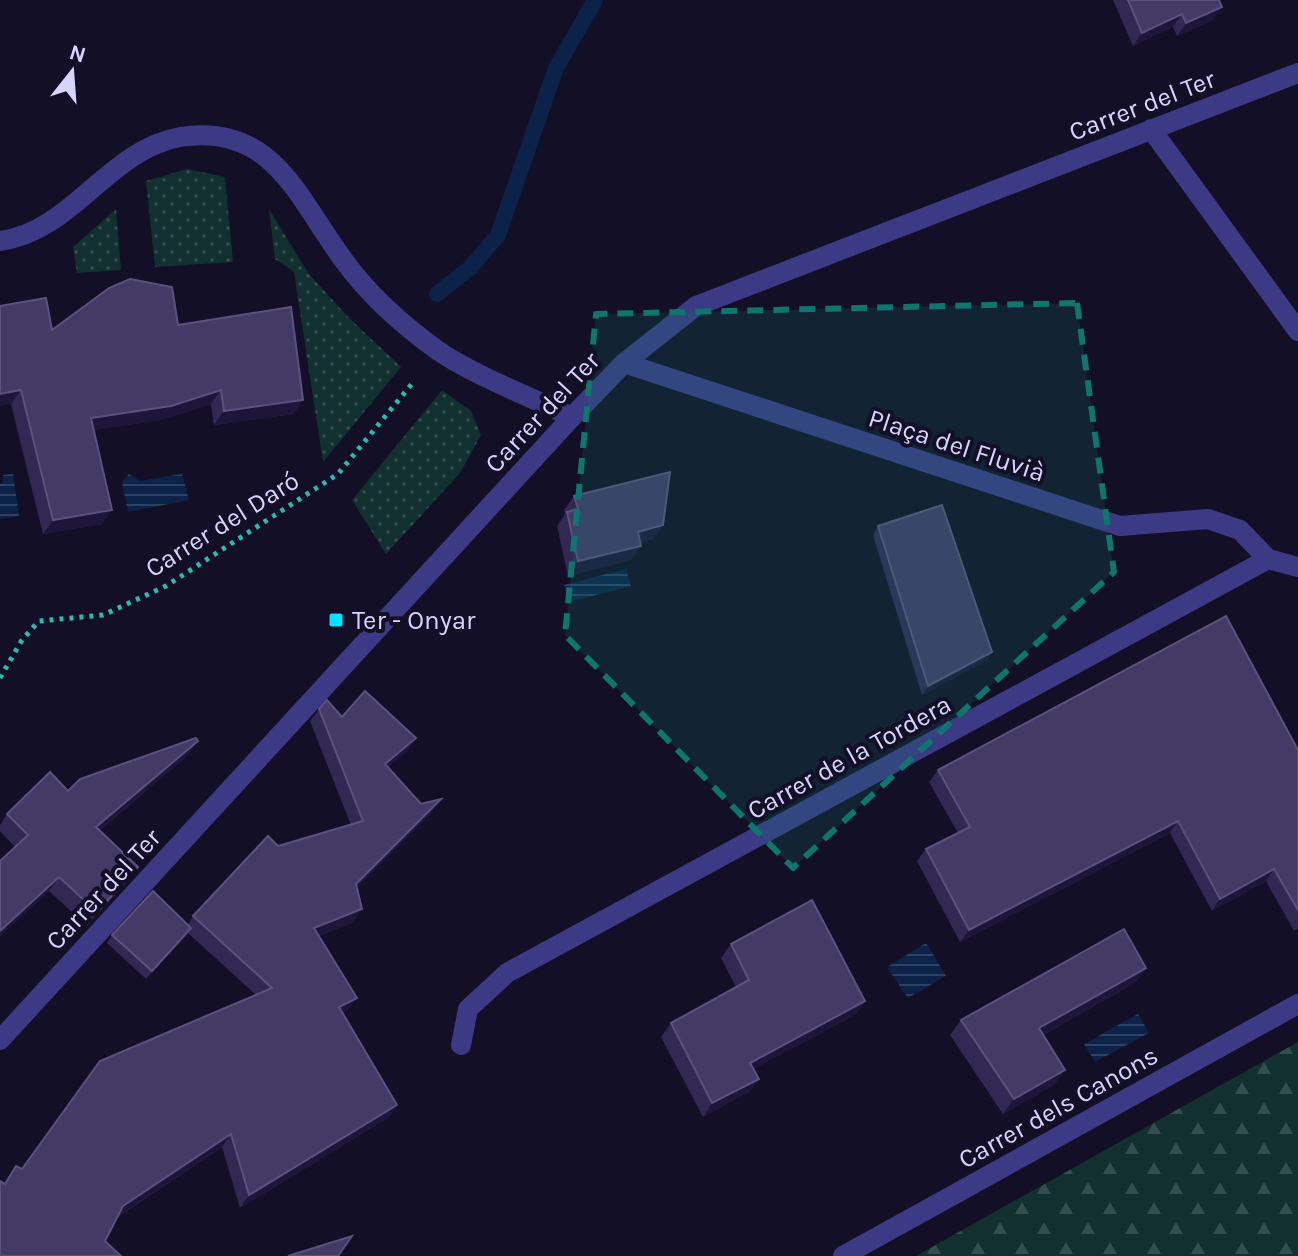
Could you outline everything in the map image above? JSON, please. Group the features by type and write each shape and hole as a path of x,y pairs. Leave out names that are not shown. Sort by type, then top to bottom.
{"street":[{"name":"Carrer del Ter","path":"0,1040 572,417 624,363 696,306 1298,73"},
{"path":"1151,129 1298,331"},
{"path":"0,241 15,239 48,223 134,153 178,138 219,134 259,150 269,159 298,189 346,263 392,313 439,351 572,417"},
{"name":"Plaça del Fluvià","path":"624,363 1120,526 1208,519 1240,530 1268,559"},
{"path":"1268,559 1298,567"},
{"name":"Carrer de la Tordera","path":"461,1045 468,1009 507,973 1268,559"},
{"name":"Carrer dels Canons","path":"843,1256 1298,1004"}],"path":[{"name":"Carrer del Daró","path":"0,678 22,640 39,621 103,615 166,586 338,474 439,351"}],"highlighted area":[{"path":"1077,303 1114,572 793,868 565,635 596,314"}],"green space":[{"path":"187,169 225,177 233,262 155,267 146,181"},
{"path":"116,209 121,270 77,273 73,247"},
{"path":"269,209 308,273 349,318 401,367 323,462 294,272 275,259"},
{"path":"442,390 471,411 481,435 460,473 386,554 352,500"},
{"path":"1298,1042 1298,1256 916,1256"}],"water":[{"path":"13,474 19,516 0,519 0,484 3,483 3,475"},
{"path":"129,474 140,481 182,474 189,500 128,512 122,482"},
{"path":"626,569 631,586 568,602 564,585"},
{"path":"926,943 946,976 908,998 887,967"},
{"path":"1138,1014 1149,1033 1095,1062 1084,1044"}],"building":[{"path":"1128,0 1219,0 1222,7 1186,23 1182,14 1142,33"},
{"path":"130,279 172,287 178,325 291,307 303,400 224,411 221,390 171,406 91,418 112,510 53,520 21,390 0,394 0,306 46,298 52,330 109,288"},
{"path":"670,472 663,525 638,532 641,546 578,561 567,512 578,509 574,496"},
{"path":"942,505 992,652 928,686 878,526"},
{"path":"1226,616 1298,750 1298,910 1274,869 1220,899 1178,821 969,930 926,849 970,827 938,770"},
{"path":"365,691 416,738 385,764 421,804 441,799 356,884 362,909 314,928 357,998 339,1007 397,1105 249,1195 231,1134 123,1206 105,1241 121,1256 0,1256 0,1181 5,1184 16,1166 22,1169 100,1061 272,988 193,916 268,836 278,846 363,821 319,709 327,700 342,717"},
{"path":"196,738 198,741 96,827 138,867 97,912 59,877 0,931 0,861 28,835 7,814 50,772 68,791 80,779"},
{"path":"153,891 191,928 152,971 112,935"},
{"path":"812,900 865,1001 750,1063 759,1079 712,1103 671,1023 749,980 731,944"},
{"path":"1124,929 1146,968 1039,1028 1065,1070 1014,1099 961,1020"},
{"path":"352,1236 338,1256 288,1256"}],"waterway":[{"path":"437,294 470,268 498,235 556,68 595,0"}],"place":[{"name":"Ter - Onyar","path":"336,620"}]}
